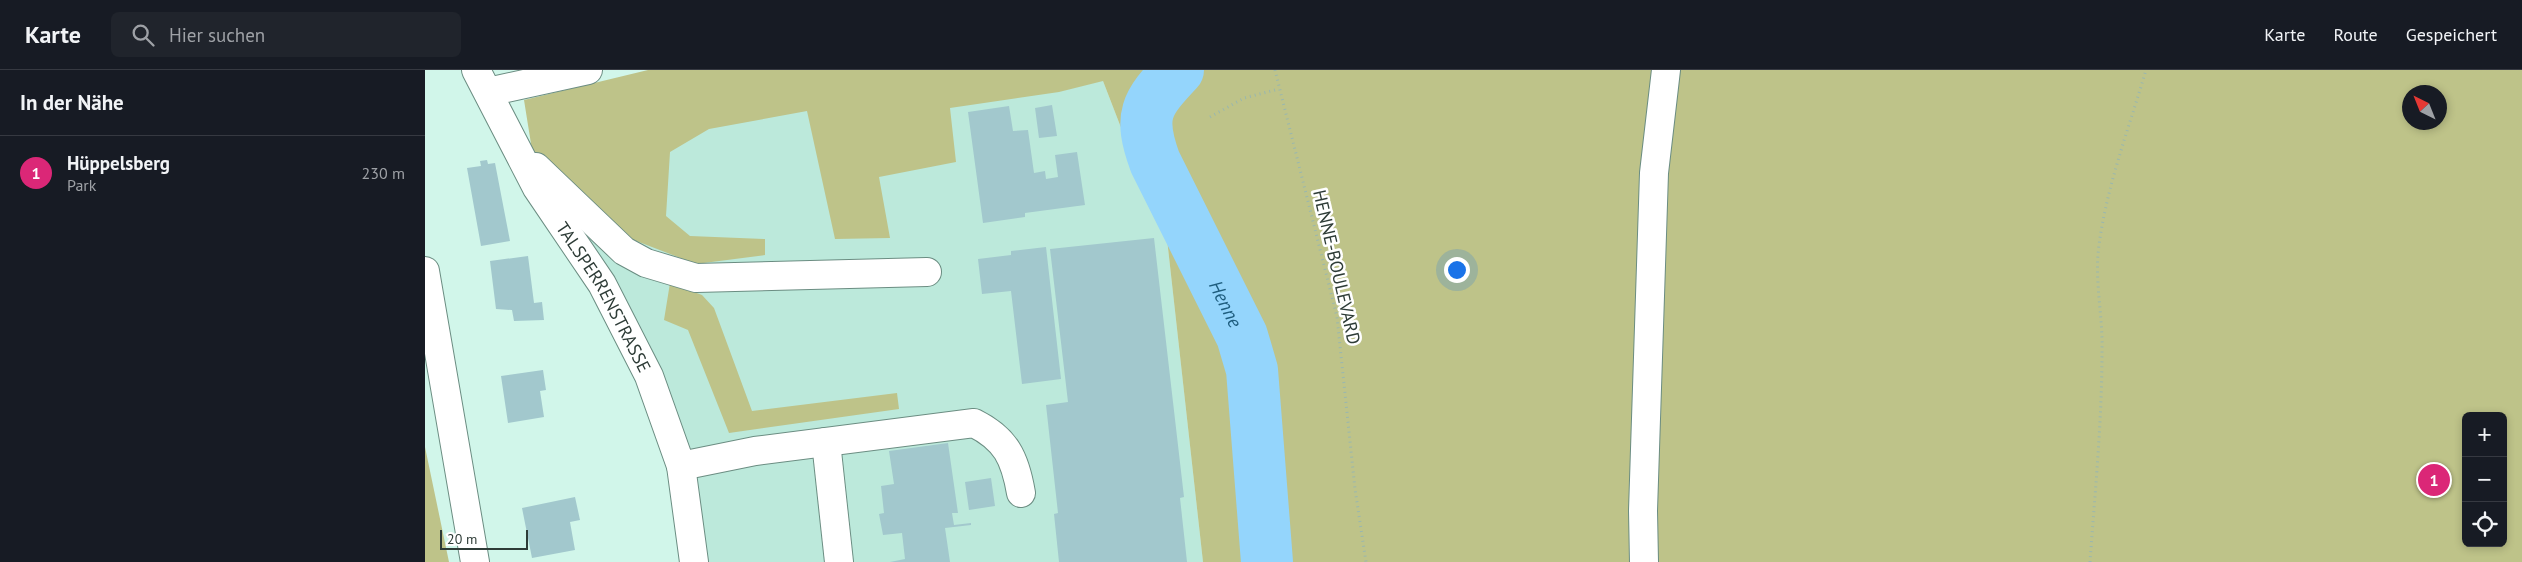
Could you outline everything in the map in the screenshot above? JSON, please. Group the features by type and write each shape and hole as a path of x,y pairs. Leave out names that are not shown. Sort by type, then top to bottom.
{"street":[{"path":"482,81 588,70"},
{"path":"1644,562 1644,482 1654,173 1666,70"},
{"name":"TALSPERRENSTRASSE","path":"482,81 513,145 537,188 602,284 649,376 681,466 694,562"},
{"path":"513,145 624,250 646,263 663,269 696,278 927,272"},
{"path":"425,271 475,562"},
{"path":"681,466 755,451 974,423 992,432 1004,443 1018,473 1021,494"},
{"path":"826,442 839,562"}],"path":[{"name":"HENNE-BOULEVARD","path":"1275,70 1337,317 1355,489 1366,562"},
{"path":"2090,562 2102,384 2102,347 2097,266 2099,246 2107,196 2146,70"},
{"path":"1210,117 1244,98 1279,89"}],"shaded area":[{"path":"999,70 1103,81 1147,195 1167,239 1203,562 701,562 677,410 616,283 556,204 532,150"}],"green space":[{"path":"648,70 2522,70 2522,562 1203,562 1167,239 1147,195 1103,81 1059,92 950,108 956,162 879,177 890,238 835,239 807,111 709,129 670,152 666,216 690,236 765,239 765,255 696,264 626,237 532,150 524,100"},
{"path":"670,283 702,295 714,308 752,411 897,393 899,409 729,433 688,330 664,320"},
{"path":"425,447 449,562 425,562"}],"building":[{"path":"1052,105 1057,136 1039,138 1035,108"},
{"path":"1009,106 1013,131 1028,130 1034,173 1045,171 1046,179 1058,177 1055,155 1077,152 1085,205 1025,213 1025,217 983,223 968,112"},
{"path":"487,160 488,164 495,163 510,241 481,246 467,168 481,166 480,161"},
{"path":"1154,238 1184,497 1180,498 1187,562 1059,562 1054,514 1058,513 1046,405 1068,402 1050,249"},
{"path":"1046,247 1061,379 1022,384 1011,291 982,294 978,259 1011,255 1011,251"},
{"path":"528,256 534,303 542,302 544,320 514,321 512,310 496,309 490,261"},
{"path":"543,370 546,390 540,391 544,417 508,423 501,376"},
{"path":"948,443 958,513 952,513 954,525 971,523 971,525 945,528 950,562 890,562 905,559 902,533 883,535 879,514 884,513 881,486 894,484 889,451"},
{"path":"991,478 995,506 969,510 965,482"},
{"path":"575,497 580,520 570,522 575,550 532,558 522,508"}],"waterway":[{"name":"Henne","path":"1178,70 1152,102 1146,121 1147,133 1155,162 1242,336 1252,370 1267,562"}],"place":[{"name":"Hüppelsberg","path":"2434,480"}]}
